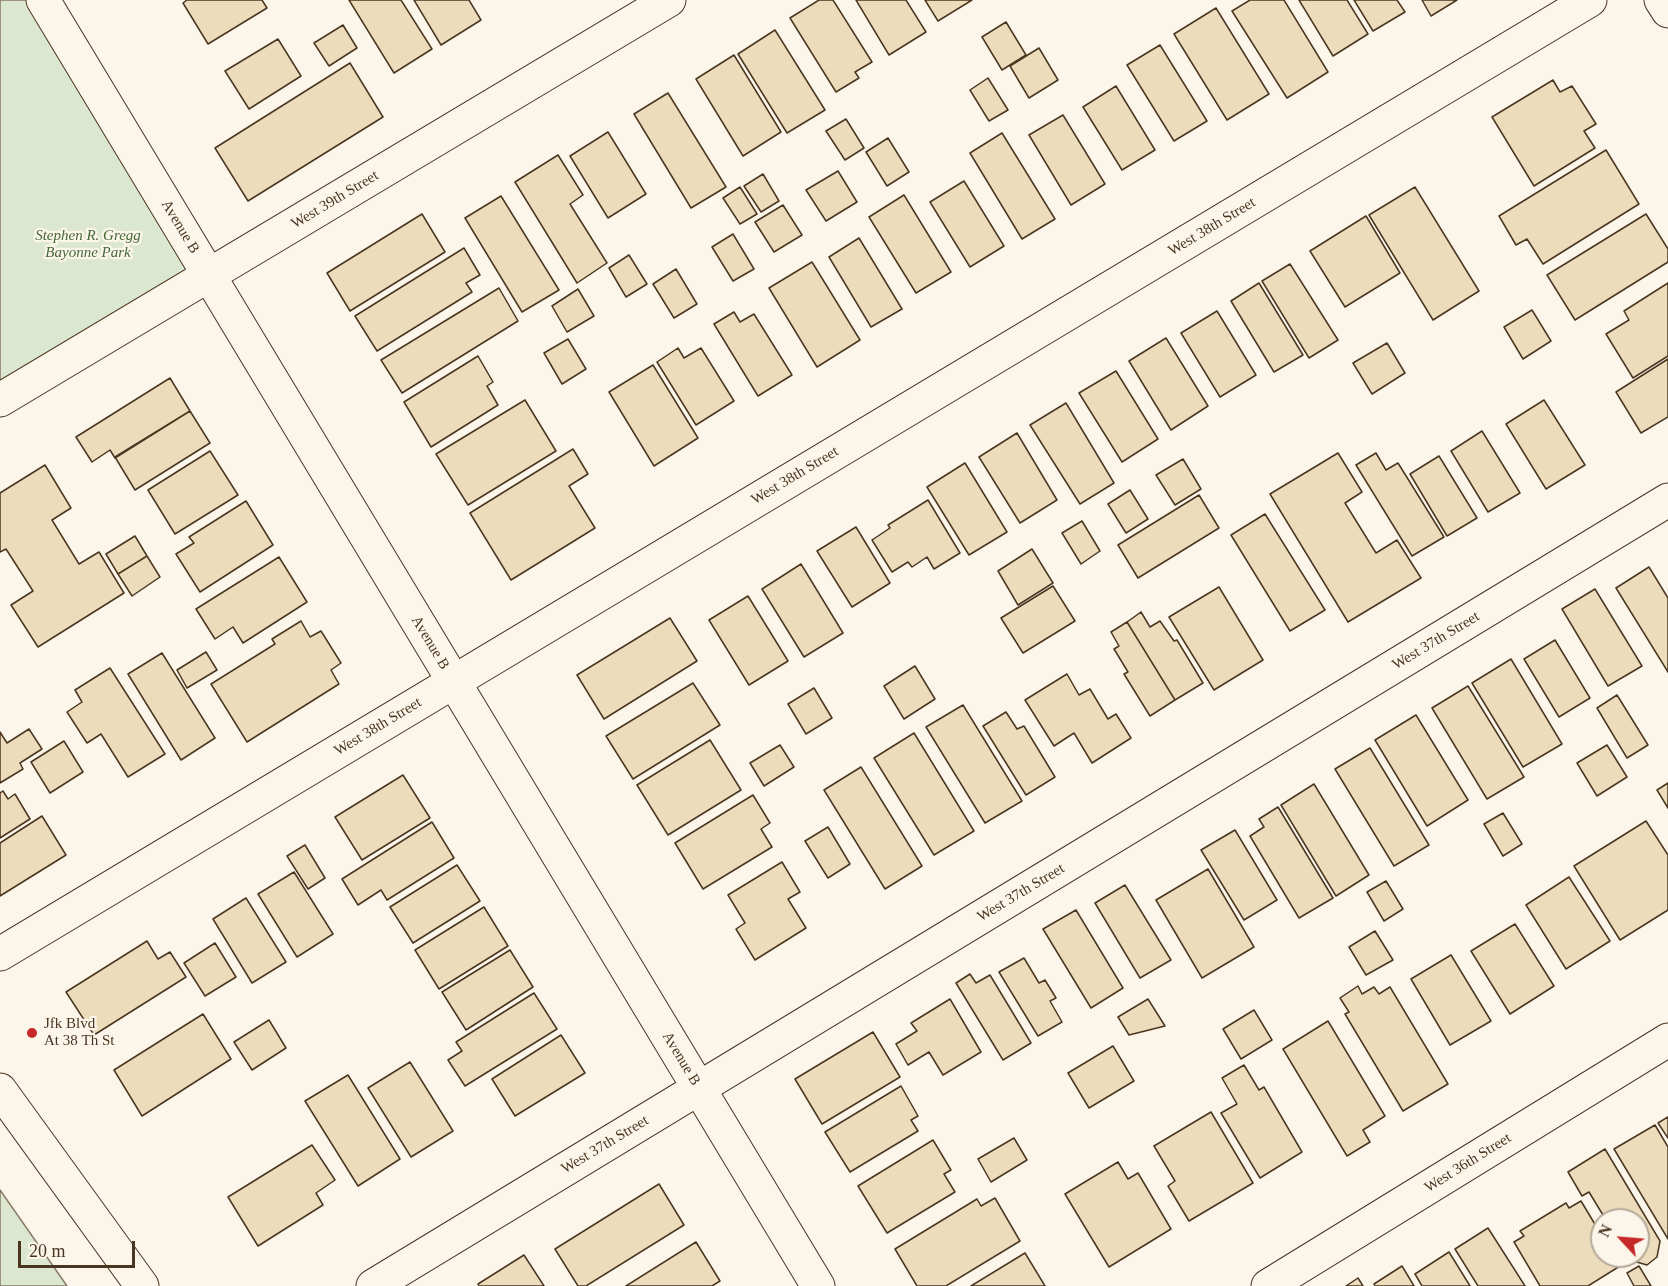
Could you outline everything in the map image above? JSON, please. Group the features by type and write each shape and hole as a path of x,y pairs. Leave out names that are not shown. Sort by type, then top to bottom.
{"street":[{"name":"Avenue B","path":"43,0 818,1286"},
{"name":"West 39th Street","path":"0,400 669,0"},
{"name":"West 38th Street","path":"0,954 1590,0"},
{"path":"1661,0 1668,11"},
{"name":"West 37th Street","path":"373,1286 1668,500"},
{"name":"West 36th Street","path":"1268,1286 1668,1040"},
{"path":"0,1090 142,1286"}],"green space":[{"name":"Stephen R. Gregg Bayonne Park","path":"0,0 43,0 209,275 0,400"},
{"path":"0,1190 67,1286 0,1286"}],"building":[{"path":"187,0 262,0 267,8 208,44 183,3"},
{"path":"349,0 401,0 432,49 394,73"},
{"path":"414,0 469,0 481,20 441,45"},
{"path":"819,0 833,0 872,62 855,72 859,78 836,92 790,18"},
{"path":"856,0 906,0 926,32 889,55"},
{"path":"925,0 972,0 938,21"},
{"path":"1250,0 1284,0 1328,72 1287,98 1232,11"},
{"path":"1299,0 1347,0 1368,34 1333,56"},
{"path":"1354,0 1397,0 1405,12 1373,31"},
{"path":"1422,0 1457,0 1431,16"},
{"path":"1216,8 1269,94 1227,120 1174,34"},
{"path":"1006,22 1026,55 1002,70 982,37"},
{"path":"343,25 357,48 329,66 314,43"},
{"path":"775,30 825,110 787,133 738,54"},
{"path":"278,39 301,76 249,109 225,71"},
{"path":"1160,45 1207,121 1174,141 1127,65"},
{"path":"1039,48 1058,80 1029,98 1010,66"},
{"path":"734,55 781,132 743,156 696,79"},
{"path":"350,63 383,117 248,201 215,148"},
{"path":"988,78 1008,110 989,121 970,90"},
{"path":"1553,80 1560,92 1572,86 1596,124 1584,131 1595,148 1534,186 1492,117"},
{"path":"1116,86 1155,150 1122,170 1083,107"},
{"path":"668,93 726,187 691,208 634,114"},
{"path":"1063,115 1105,184 1071,205 1029,135"},
{"path":"846,119 864,148 845,160 826,131"},
{"path":"608,132 646,194 608,218 570,156"},
{"path":"1002,133 1055,219 1022,239 970,153"},
{"path":"888,138 909,172 887,186 866,152"},
{"path":"1606,150 1639,204 1543,264 1527,239 1516,245 1499,216"},
{"path":"558,155 583,195 570,204 607,263 577,283 515,182"},
{"path":"838,171 857,202 826,221 806,190"},
{"path":"763,174 779,201 761,212 744,186"},
{"path":"964,181 1004,246 970,267 930,202"},
{"path":"740,187 757,214 740,224 723,198"},
{"path":"1415,187 1479,291 1433,320 1369,215"},
{"path":"904,195 951,272 916,293 869,217"},
{"path":"501,196 559,290 522,312 465,218"},
{"path":"783,205 802,235 774,252 755,222"},
{"path":"422,214 445,252 350,311 327,273"},
{"path":"1646,214 1668,249 1668,262 1575,320 1547,275"},
{"path":"1366,216 1400,273 1345,307 1310,251"},
{"path":"733,234 754,269 733,281 712,247"},
{"path":"859,238 902,309 871,327 829,257"},
{"path":"464,248 480,275 466,283 472,292 377,351 355,316"},
{"path":"629,255 647,284 626,297 609,268"},
{"path":"812,262 860,340 817,367 769,288"},
{"path":"1290,264 1338,340 1309,358 1262,281"},
{"path":"676,269 697,304 674,318 653,284"},
{"path":"1259,283 1303,355 1274,372 1231,301"},
{"path":"1668,283 1668,356 1633,378 1606,334 1629,320 1624,311"},
{"path":"499,288 518,321 402,393 381,360"},
{"path":"578,289 594,316 567,332 552,306"},
{"path":"1532,310 1551,341 1523,359 1504,327"},
{"path":"1217,311 1256,375 1220,397 1181,333"},
{"path":"734,312 740,322 754,314 792,375 758,396 714,324"},
{"path":"1166,338 1208,406 1171,430 1129,361"},
{"path":"568,339 586,369 562,384 544,353"},
{"path":"1387,343 1405,373 1372,394 1353,363"},
{"path":"678,348 684,358 701,348 734,401 696,425 657,362"},
{"path":"478,356 493,382 487,386 498,405 431,447 404,402"},
{"path":"1668,359 1668,417 1641,433 1616,392"},
{"path":"653,365 698,438 654,466 609,392"},
{"path":"1116,371 1158,439 1122,462 1079,393"},
{"path":"170,378 190,411 115,458 110,450 92,462 76,437"},
{"path":"525,400 556,451 468,505 436,454"},
{"path":"1544,400 1585,465 1546,489 1506,424"},
{"path":"1066,403 1114,483 1080,504 1030,425"},
{"path":"190,411 210,443 135,490 115,457"},
{"path":"1482,431 1520,493 1488,512 1451,451"},
{"path":"1017,433 1057,500 1020,523 979,457"},
{"path":"573,449 588,474 569,486 595,528 511,580 470,513"},
{"path":"210,451 238,495 175,534 148,490"},
{"path":"1338,453 1362,492 1345,503 1376,553 1397,540 1421,578 1348,622 1270,494"},
{"path":"1376,453 1386,470 1398,463 1444,537 1412,556 1356,465"},
{"path":"1439,456 1477,518 1447,536 1410,474"},
{"path":"1183,459 1201,489 1175,505 1156,475"},
{"path":"965,463 1007,532 969,555 927,487"},
{"path":"45,465 71,508 52,520 79,564 99,552 124,593 38,647 11,605 33,591 6,549 0,552 0,493"},
{"path":"1130,490 1148,519 1126,533 1108,504"},
{"path":"1199,495 1219,528 1138,578 1118,545"},
{"path":"928,500 960,553 934,569 927,557 912,567 908,562 892,572 872,540 890,528 888,525"},
{"path":"246,501 273,545 200,592 176,554 194,543 189,537"},
{"path":"1265,514 1325,610 1290,631 1231,535"},
{"path":"1082,521 1100,551 1081,564 1062,533"},
{"path":"856,527 890,583 852,607 817,551"},
{"path":"135,536 147,556 118,574 106,554"},
{"path":"1032,549 1053,583 1018,605 998,571"},
{"path":"147,556 160,577 132,596 118,574"},
{"path":"279,557 307,602 243,643 233,627 215,639 196,609"},
{"path":"801,564 843,633 804,657 762,589"},
{"path":"1649,567 1668,598 1668,672 1616,588"},
{"path":"1053,586 1075,621 1023,653 1001,618"},
{"path":"1219,587 1263,660 1214,690 1169,617"},
{"path":"1595,589 1642,666 1608,686 1562,609"},
{"path":"748,596 788,661 749,685 709,620"},
{"path":"1141,612 1150,627 1160,621 1174,641 1177,640 1203,683 1175,700 1127,622"},
{"path":"670,618 697,661 604,719 577,675"},
{"path":"301,621 310,637 321,631 341,663 331,670 339,684 247,742 211,684 275,644 272,639"},
{"path":"1127,622 1175,700 1150,716 1124,674 1128,672 1114,649 1119,646 1111,632"},
{"path":"1555,640 1590,698 1559,717 1524,659"},
{"path":"206,652 217,670 187,688 177,670"},
{"path":"162,653 215,738 181,760 128,674"},
{"path":"1511,659 1562,744 1523,767 1472,683"},
{"path":"915,666 935,699 904,719 884,686"},
{"path":"110,668 165,754 128,777 101,734 87,743 67,712 82,702 75,690"},
{"path":"1067,674 1079,695 1090,689 1108,719 1116,714 1131,738 1092,763 1074,733 1054,746 1025,700"},
{"path":"693,683 720,725 633,779 606,736"},
{"path":"1468,686 1524,777 1487,799 1432,708"},
{"path":"814,688 832,718 806,734 788,704"},
{"path":"1617,695 1648,745 1627,758 1597,708"},
{"path":"963,705 1022,801 985,823 926,727"},
{"path":"1006,712 1017,729 1024,726 1055,777 1026,795 983,726"},
{"path":"1416,715 1468,800 1427,826 1375,740"},
{"path":"29,729 42,749 20,763 23,769 0,783 0,732 7,743"},
{"path":"914,733 974,831 934,855 874,758"},
{"path":"710,740 741,790 668,835 637,785"},
{"path":"64,741 83,772 50,793 31,762"},
{"path":"780,745 794,767 764,786 750,763"},
{"path":"1607,745 1627,777 1597,796 1577,763"},
{"path":"1370,748 1429,845 1394,866 1335,769"},
{"path":"861,767 922,866 885,889 824,790"},
{"path":"403,775 430,818 362,860 335,817"},
{"path":"1668,783 1668,808 1657,790"},
{"path":"1314,784 1369,875 1336,896 1281,805"},
{"path":"3,791 8,799 15,794 30,819 0,838 0,793"},
{"path":"753,795 770,823 761,829 772,847 703,889 675,843"},
{"path":"1278,807 1333,898 1299,918 1250,836 1264,827 1259,819"},
{"path":"1503,813 1522,844 1503,856 1484,824"},
{"path":"42,816 66,855 0,896 0,843"},
{"path":"1646,821 1668,855 1668,910 1620,940 1574,866"},
{"path":"432,822 454,858 387,900 381,890 358,905 342,879"},
{"path":"828,827 850,864 828,878 805,841"},
{"path":"1235,830 1277,900 1244,920 1201,850"},
{"path":"305,845 325,878 308,889 287,856"},
{"path":"782,862 800,892 788,899 806,928 755,960 736,929 745,923 728,895"},
{"path":"457,865 480,901 413,943 390,907"},
{"path":"1208,869 1254,947 1202,978 1156,900"},
{"path":"294,872 333,934 297,957 258,894"},
{"path":"1569,877 1610,941 1566,969 1526,905"},
{"path":"1386,881 1403,909 1384,921 1367,892"},
{"path":"1125,885 1171,960 1140,978 1095,903"},
{"path":"246,898 286,962 252,983 213,919"},
{"path":"484,907 508,946 439,989 415,950"},
{"path":"1076,910 1123,988 1091,1008 1043,929"},
{"path":"1515,924 1554,986 1510,1014 1471,951"},
{"path":"1375,931 1393,960 1366,975 1349,947"},
{"path":"147,941 158,959 170,952 186,977 94,1035 66,992"},
{"path":"215,943 236,977 205,996 184,963"},
{"path":"510,950 533,987 466,1030 442,992"},
{"path":"1451,955 1491,1021 1450,1045 1411,979"},
{"path":"1024,958 1039,983 1045,980 1056,998 1050,1001 1062,1022 1038,1036 999,972"},
{"path":"970,974 976,983 990,975 1031,1043 1003,1060 956,983"},
{"path":"1358,986 1362,994 1374,987 1379,994 1390,987 1448,1084 1403,1111 1345,1014 1349,1012 1340,998"},
{"path":"534,993 557,1029 465,1086 448,1060 462,1051 456,1042"},
{"path":"950,999 981,1052 943,1075 929,1052 908,1065 896,1044 917,1031 911,1023"},
{"path":"1148,999 1165,1026 1129,1035 1118,1017"},
{"path":"1254,1010 1272,1040 1241,1059 1223,1029"},
{"path":"203,1014 231,1059 142,1116 114,1070"},
{"path":"269,1020 286,1048 252,1070 234,1042"},
{"path":"1328,1021 1385,1116 1363,1130 1370,1142 1347,1156 1283,1049"},
{"path":"873,1032 900,1077 822,1124 795,1079"},
{"path":"561,1035 585,1073 515,1116 492,1079"},
{"path":"1113,1046 1134,1081 1089,1108 1068,1073"},
{"path":"410,1062 453,1131 411,1157 368,1088"},
{"path":"1244,1065 1259,1090 1264,1087 1302,1152 1260,1178 1221,1113 1237,1104 1222,1078"},
{"path":"348,1075 400,1159 358,1186 305,1101"},
{"path":"901,1086 918,1116 911,1120 918,1131 850,1172 825,1132"},
{"path":"1211,1112 1253,1183 1189,1221 1168,1186 1175,1181 1154,1146"},
{"path":"1668,1117 1668,1138 1658,1123"},
{"path":"1655,1125 1668,1147 1668,1239 1650,1208 1614,1149"},
{"path":"1014,1138 1027,1160 991,1182 978,1159"},
{"path":"933,1140 951,1170 944,1174 955,1192 887,1233 858,1186"},
{"path":"312,1145 335,1180 316,1193 323,1205 258,1246 228,1197"},
{"path":"1605,1149 1640,1208 1599,1208 1589,1192 1582,1196 1568,1172"},
{"path":"1118,1162 1128,1179 1138,1173 1171,1229 1109,1267 1065,1194"},
{"path":"659,1184 684,1225 586,1286 578,1286 555,1249"},
{"path":"995,1198 1020,1241 946,1286 917,1286 895,1249 977,1199 981,1206"},
{"path":"1581,1201 1590,1216 1590,1268 1617,1268 1588,1286 1540,1286 1514,1242 1524,1236 1520,1231 1566,1203 1569,1208"},
{"path":"1650,1224 1660,1241 1657,1257 1650,1263"},
{"path":"1488,1228 1525,1286 1478,1286 1455,1249"},
{"path":"696,1242 720,1281 712,1286 626,1286"},
{"path":"1449,1252 1470,1286 1422,1286 1415,1274"},
{"path":"1025,1253 1045,1286 971,1286"},
{"path":"524,1255 544,1286 479,1286 478,1284"},
{"path":"1402,1266 1414,1286 1375,1286 1374,1284"},
{"path":"1640,1268 1651,1286 1634,1286 1627,1273"},
{"path":"1358,1278 1363,1286 1346,1286"}],"place":[{"name":"Jfk Blvd At 38 Th St","path":"32,1033"}]}
